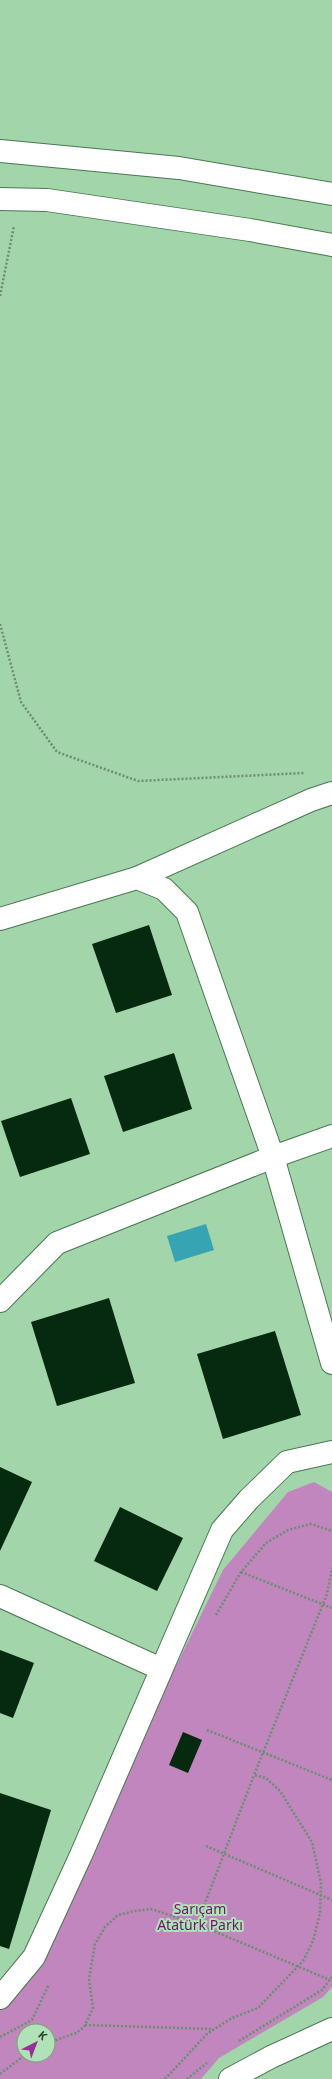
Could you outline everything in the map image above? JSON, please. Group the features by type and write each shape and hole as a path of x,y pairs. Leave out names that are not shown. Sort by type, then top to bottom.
{"street":[{"path":"0,151 179,168 332,194"},
{"path":"9,199 47,200 250,230 332,245"},
{"path":"0,920 137,878 311,800 332,793"},
{"path":"137,878 164,889 187,912 273,1157 332,1363"},
{"path":"0,1301 57,1243 273,1157 332,1136"},
{"path":"0,1998 34,1957 81,1855 222,1530 249,1499 287,1462 332,1452"},
{"path":"0,1596 161,1669"},
{"path":"230,2079 271,2057 332,2029"}],"path":[{"path":"0,296 9,199"},
{"path":"0,624 21,702 57,752 138,781 308,772"},
{"path":"215,1617 240,1572 266,1543 288,1530 311,1524 332,1531"},
{"path":"197,1924 263,1752 323,1604 332,1568"},
{"path":"240,1572 332,1608"},
{"path":"208,1730 332,1780"},
{"path":"165,2079 208,2033 232,2018 258,2008 298,1966 313,1941 320,1913 321,1884 312,1842 280,1791 266,1778 254,1775"},
{"path":"206,1846 332,1900"},
{"path":"56,2040 76,2033 85,2026 93,2008 89,1979 95,1944 105,1927 118,1915 151,1909 197,1924 331,1979 322,1990 235,2044"},
{"path":"0,2037 32,2020 51,1980"},
{"path":"85,2026 214,2029"},
{"path":"187,2079 210,2061"},
{"path":"0,2074 16,2062"}],"green space":[{"name":"Sarıçam Atatürk Parkı","path":"314,1482 332,1492 332,1987 323,1997 219,2058 201,2079 0,2079 0,1998 34,1957 223,1570 288,1492"}],"water":[{"path":"206,1224 214,1250 175,1262 167,1236"}],"building":[{"path":"149,925 172,995 116,1013 92,944"},
{"path":"174,1053 192,1109 123,1132 104,1076"},
{"path":"71,1098 90,1154 20,1177 1,1121"},
{"path":"109,1298 135,1383 57,1406 31,1322"},
{"path":"275,1331 301,1415 223,1439 197,1354"},
{"path":"0,1467 32,1482 0,1551"},
{"path":"120,1507 183,1538 157,1591 94,1561"},
{"path":"0,1650 34,1663 13,1718 0,1713"},
{"path":"183,1732 202,1740 188,1773 169,1765"},
{"path":"0,1793 51,1810 9,1949 0,1946"}]}
